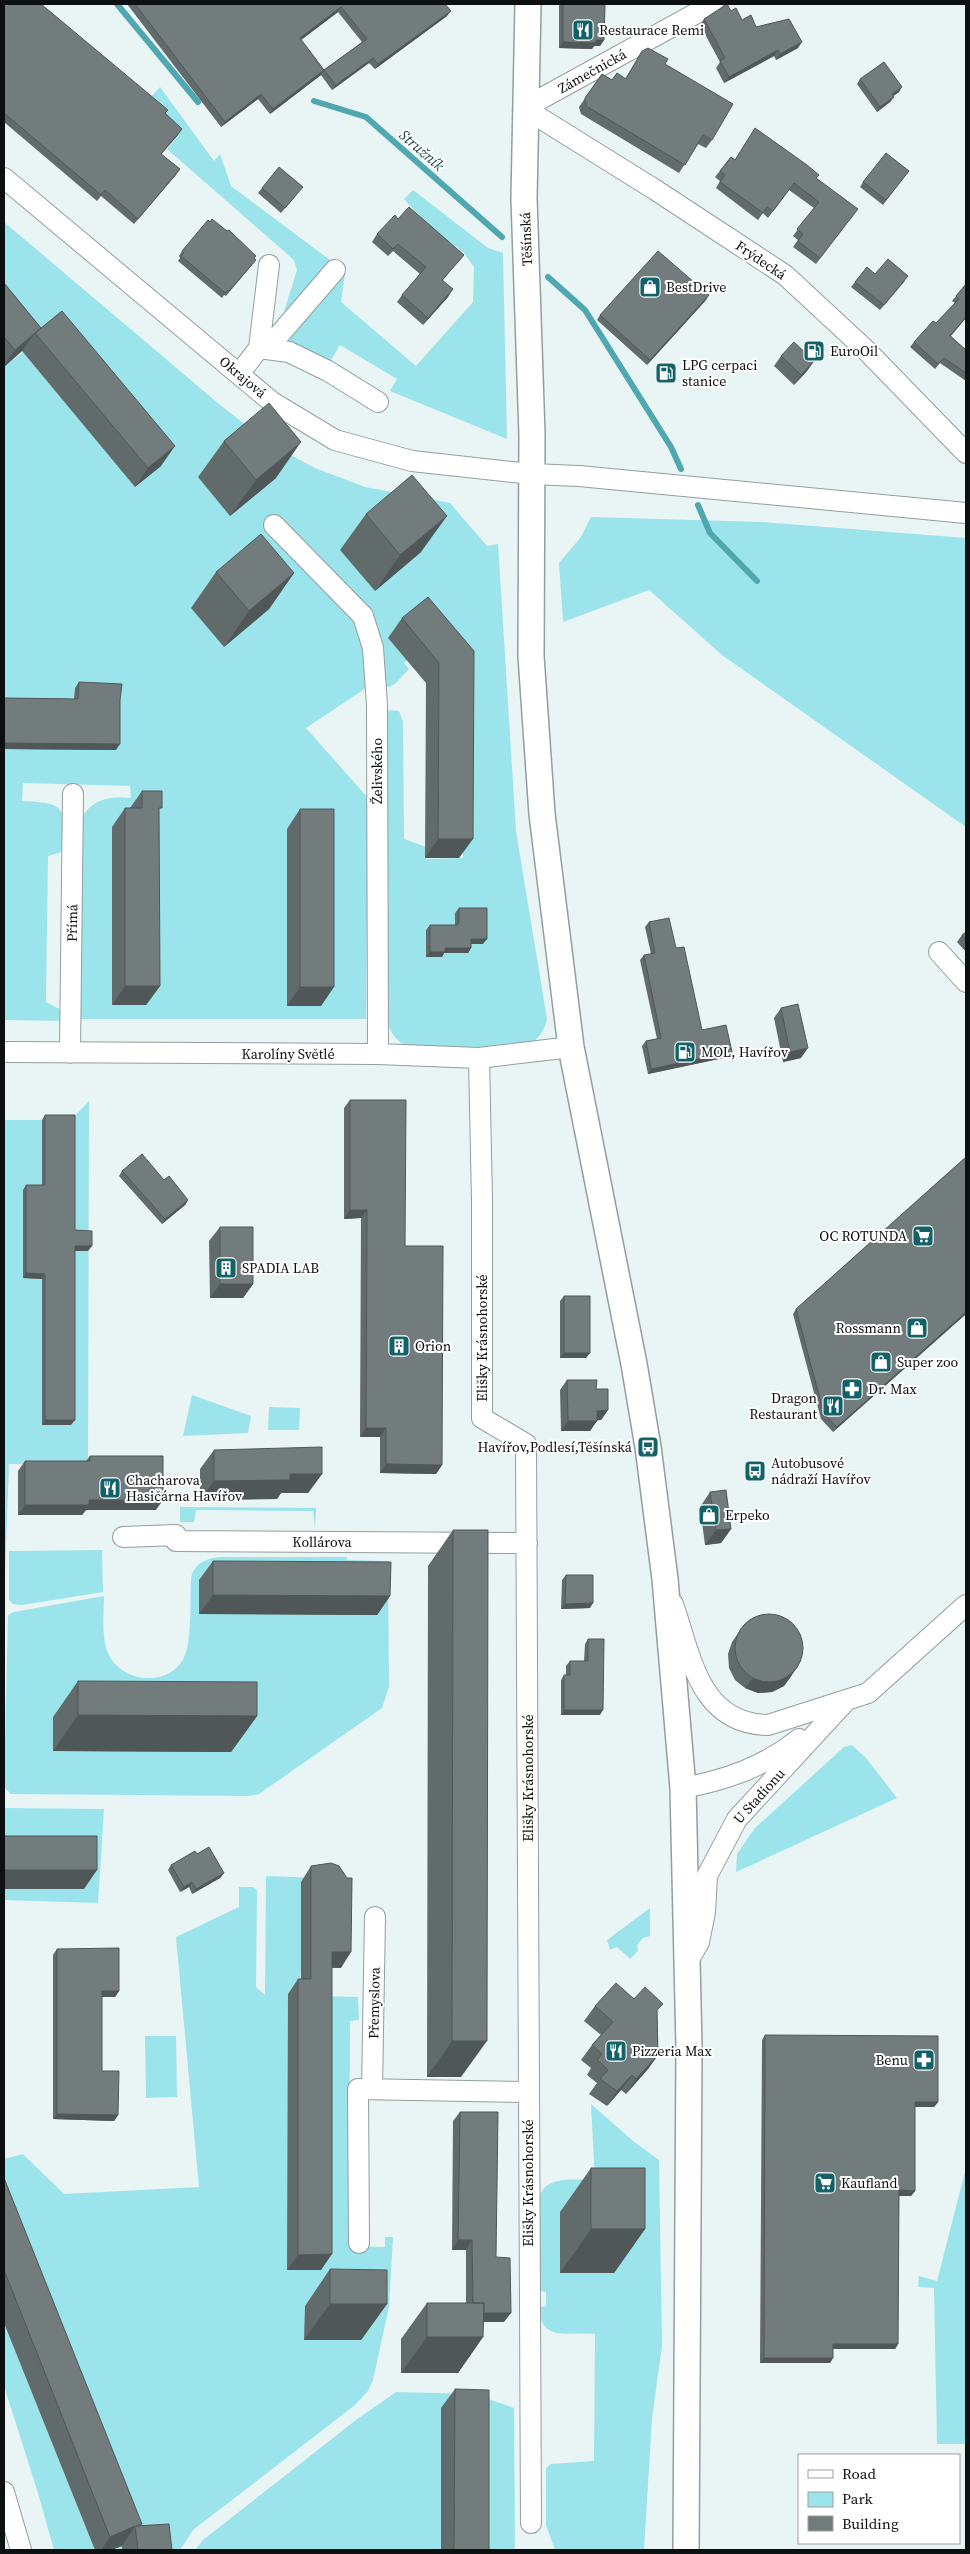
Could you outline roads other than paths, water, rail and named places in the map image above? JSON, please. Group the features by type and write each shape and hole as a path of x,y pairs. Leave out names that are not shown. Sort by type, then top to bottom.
{"main road":[{"name":"Těšínská","path":"528,4 524,108 531,474 531,656 542,814 572,1047 634,1364 665,1579 683,1788 689,2057 686,2550"}],"street":[{"name":"Zámečnická","path":"524,108 713,4"},
{"name":"Frýdecká","path":"524,108 654,189 785,275 866,350 966,453"},
{"name":"Okrajová","path":"4,178 272,402 335,440 412,461 531,474"},
{"path":"263,348 269,265"},
{"path":"238,374 335,270"},
{"path":"263,348 289,352 328,371 378,402"},
{"path":"531,474 579,476 966,513"},
{"name":"Želivského","path":"274,526 363,616 373,648 377,705 378,1054"},
{"name":"Přímá","path":"70,1053 73,794"},
{"path":"939,952 966,982"},
{"name":"Karolíny Světlé","path":"4,1052 378,1054 478,1058 572,1047"},
{"name":"Elišky Krásnohorské","path":"478,1058 482,1201 482,1418 526,1444 531,2523"},
{"name":"Kollárova","path":"123,1537 176,1535 176,1541 527,1543"},
{"name":"U Stadionu","path":"665,1579 703,1689 714,1704 730,1716 755,1724 768,1724 845,1703 868,1694 966,1605"},
{"name":"U Stadionu","path":"683,1788 718,1781 758,1766 784,1751 845,1703"},
{"name":"U Stadionu","path":"687,1963 699,1942 705,1912 708,1876 737,1819 845,1703"},
{"name":"Přemyslova","path":"372,2089 375,1917"},
{"path":"359,2243 358,2089 528,2092"},
{"path":"4,2492 21,2550"}],"waterway":[{"name":"Stružník","path":"117,4 198,102"},
{"name":"Stružník","path":"314,101 366,117 502,237"},
{"name":"Stružník","path":"548,277 585,310 671,447 681,469"},
{"name":"Stružník","path":"698,505 710,533 757,581"}],"place":[{"name":"Restaurace Remi","path":"583,30"},
{"name":"BestDrive","path":"650,287"},
{"name":"EuroOil","path":"814,351"},
{"name":"LPG cerpaci stanice","path":"666,373"},
{"name":"MOL, Havířov","path":"685,1052"},
{"name":"OC ROTUNDA","path":"923,1236"},
{"name":"SPADIA LAB","path":"226,1268"},
{"name":"Rossmann","path":"917,1328"},
{"name":"Orion","path":"399,1346"},
{"name":"Super zoo","path":"881,1362"},
{"name":"Dr. Max","path":"852,1389"},
{"name":"Dragon Restaurant","path":"833,1406"},
{"name":"Havířov,Podlesí,Těšínská","path":"648,1447"},
{"name":"Autobusové nádraží Havířov","path":"755,1471"},
{"name":"Chacharova Hasičárna Havířov","path":"110,1488"},
{"name":"Erpeko","path":"709,1515"},
{"name":"Pizzeria Max","path":"616,2051"},
{"name":"Benu","path":"924,2060"},
{"name":"Kaufland","path":"825,2183"}]}
